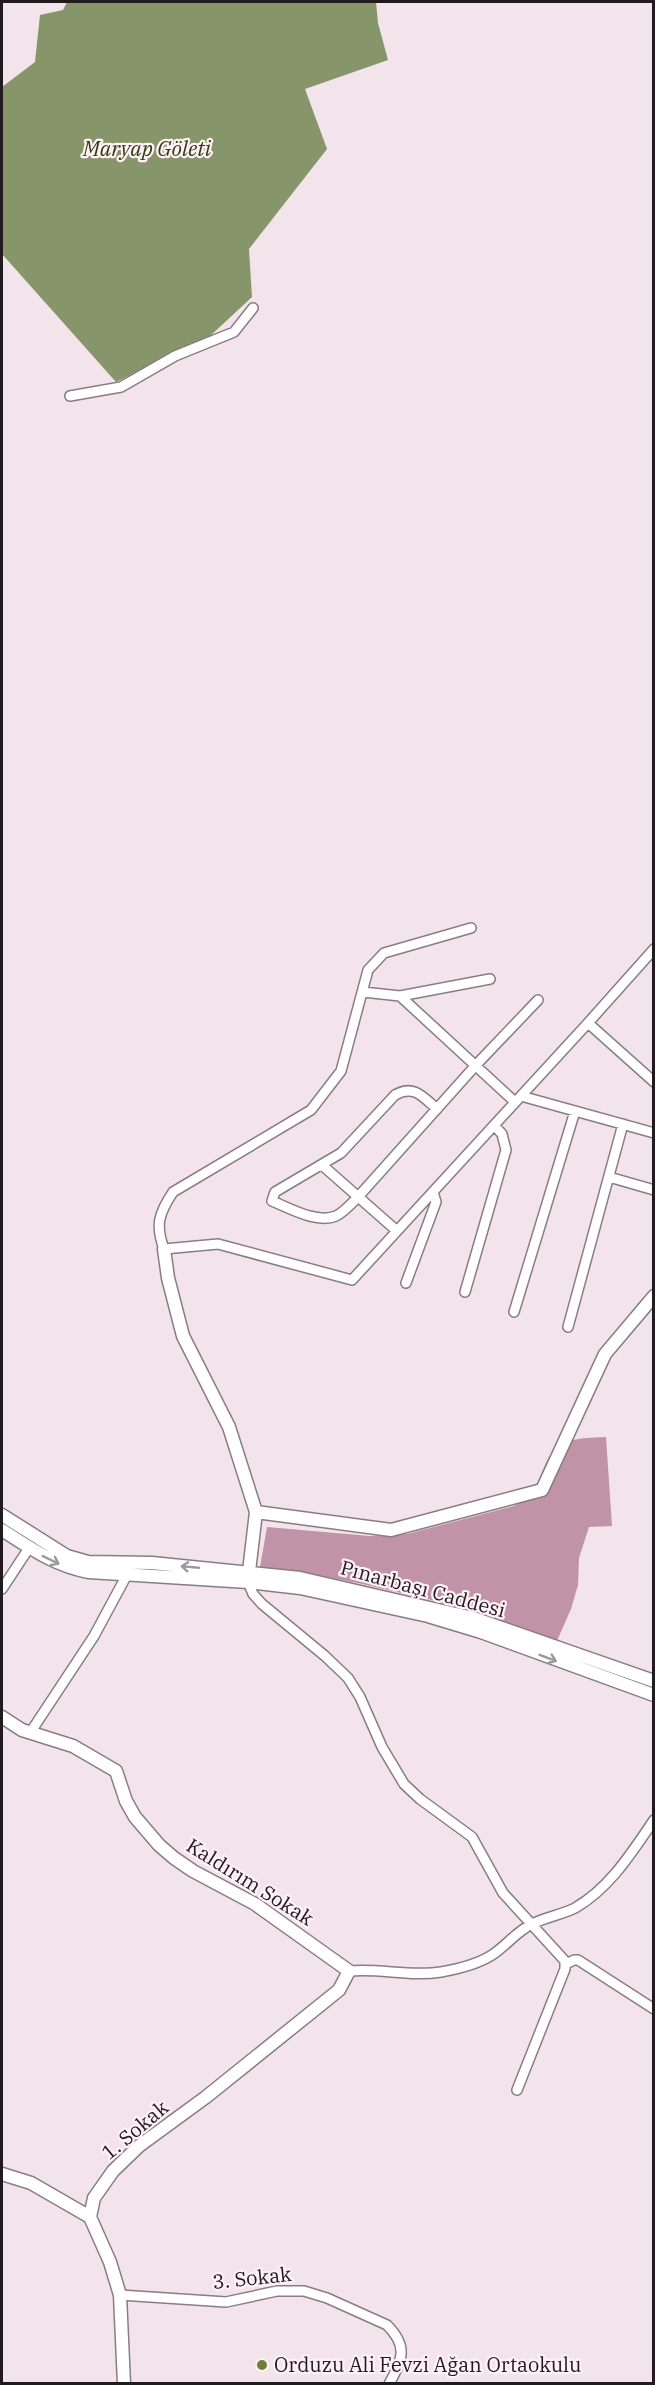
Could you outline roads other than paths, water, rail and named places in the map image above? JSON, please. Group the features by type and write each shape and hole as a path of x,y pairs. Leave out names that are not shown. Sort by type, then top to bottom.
{"street":[{"path":"70,396 121,387 175,356 234,332 253,308"},
{"path":"471,928 384,953 368,970 341,1071 327,1091 311,1110 173,1192 162,1208 157,1232 164,1249 168,1278 183,1336 229,1427 256,1512 248,1577 253,1594 348,1678 360,1697 386,1754 404,1784 420,1799 472,1837 503,1893 566,1964"},
{"path":"164,1249 218,1244 352,1280 654,949"},
{"path":"363,992 400,996 490,980"},
{"path":"400,996 476,1065 518,1099 575,1111 654,1133"},
{"path":"437,1109 416,1092 404,1090 395,1095 341,1153 276,1192 272,1201 310,1216 330,1218 339,1215 538,1000"},
{"path":"588,1023 654,1082"},
{"path":"514,1312 575,1111"},
{"path":"568,1327 623,1124"},
{"path":"465,1292 506,1150 502,1134 494,1125"},
{"path":"322,1165 397,1231"},
{"path":"609,1177 654,1190"},
{"path":"406,1283 436,1202 433,1192"},
{"path":"256,1512 391,1530 542,1490 605,1354 654,1296"},
{"path":"2,1515 67,1556 129,1569"},
{"path":"2,1530 47,1559 70,1569 129,1569 248,1577 428,1616 481,1632 654,1695"},
{"path":"2,1589 29,1548"},
{"path":"30,1733 94,1636 129,1569"},
{"name":"Pınarbaşı Caddesi","path":"248,1577 300,1578 472,1618 654,1682"},
{"name":"Kaldırım Sokak","path":"2,1717 15,1727 73,1746 116,1771 126,1801 135,1817 174,1858 193,1871 255,1904 350,1971"},
{"path":"350,1971 371,1970 427,1974 461,1967 492,1955 532,1924 574,1908 598,1891 629,1855 654,1820"},
{"path":"517,2090 566,1964 578,1960 654,2009"},
{"name":"1. Sokak","path":"90,2217 94,2198 100,2188 129,2156 339,1990 350,1971"},
{"path":"2,2174 31,2183 90,2217 110,2262 120,2295 124,2384"},
{"name":"3. Sokak","path":"120,2295 226,2302 277,2291 314,2292 387,2325 395,2332 399,2338 402,2353 400,2364 389,2384"}],"water":[{"name":"Maryap Göleti","path":"67,2 376,2 378,23 388,60 305,89 327,149 249,249 252,297 209,337 116,382 2,254 2,87 35,62 40,15 63,10"}],"place":[{"name":"Orduzu Ali Fevzi Ağan Ortaokulu","path":"262,2365"}]}
